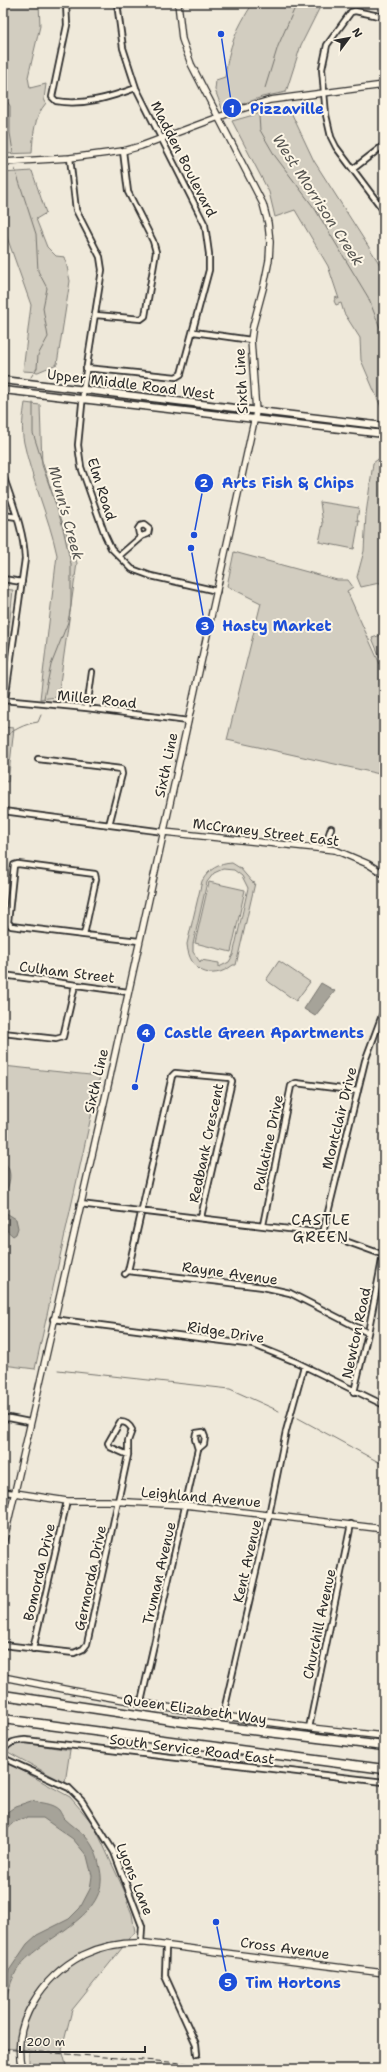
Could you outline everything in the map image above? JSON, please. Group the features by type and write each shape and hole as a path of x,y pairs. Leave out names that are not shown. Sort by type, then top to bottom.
{"highway":[{"name":"Queen Elizabeth Way","path":"3,1695 184,1722 384,1746"},
{"path":"3,1719 384,1769"}],"main road":[{"name":"Upper Middle Road West","path":"4,381 384,426"},
{"name":"Upper Middle Road West","path":"3,390 384,434"}],"street":[{"path":"66,3 67,25 52,97 56,101 90,101 111,98 136,88"},
{"name":"Madden Boulevard","path":"86,368 176,377 181,374 194,332 209,270 207,234 200,215 136,88 123,48 117,3"},
{"name":"Sixth Line","path":"3,1544 164,832 256,412 251,340 269,260 268,223 263,204 191,64 182,39 178,3"},
{"path":"384,17 355,11 347,15 327,45 322,69 327,124 331,136 336,147 384,211"},
{"path":"3,162 70,158 123,151 270,100 384,85"},
{"path":"353,169 384,145"},
{"path":"96,315 141,319 145,316 156,261 153,241 128,192 123,151"},
{"name":"Elm Road","path":"70,158 76,210 100,256 102,270 82,399 78,445 81,467 111,548 132,569 151,576 217,591"},
{"path":"194,332 251,340"},
{"path":"3,390 4,381"},
{"path":"3,475 17,517 25,550 22,582 4,700"},
{"path":"3,516 17,517"},
{"path":"119,556 142,536"},
{"path":"3,579 22,582"},
{"path":"87,708 92,672"},
{"name":"Miller Road","path":"4,700 87,708 188,721"},
{"path":"38,759 121,769 122,774 109,824"},
{"path":"3,811 164,832"},
{"path":"324,849 331,828"},
{"name":"McCraney Street East","path":"164,832 335,850 357,859 384,874"},
{"path":"84,935 96,879 95,874 18,864 14,866 8,922 11,926 84,935 139,941"},
{"name":"Culham Street","path":"3,975 128,992"},
{"path":"3,1033 56,1039 63,1037 75,985"},
{"name":"Montclair Drive","path":"323,1233 353,1104 358,1091 365,1061 384,1010"},
{"name":"Redbank Crescent","path":"142,1211 172,1076 175,1073 230,1078 232,1081 201,1217"},
{"name":"Pallatine Drive","path":"263,1225 291,1086 296,1083 358,1091"},
{"path":"80,1204 201,1217 323,1233 384,1254"},
{"name":"Rayne Avenue","path":"142,1211 126,1272 263,1287 290,1293 368,1333"},
{"name":"Newton Road","path":"354,1392 384,1254"},
{"name":"Ridge Drive","path":"54,1319 254,1345 268,1349 354,1392 384,1405"},
{"name":"Kent Avenue","path":"223,1715 269,1515 286,1431 304,1366"},
{"path":"3,1419 9,1418 30,1422"},
{"name":"Germorda Drive","path":"3,1645 74,1653 83,1649 87,1644 128,1455 128,1442 132,1430 125,1422 120,1422 108,1443 114,1450 128,1455"},
{"name":"Truman Avenue","path":"141,1702 198,1449"},
{"path":"3,1492 15,1493"},
{"name":"Leighland Avenue","path":"15,1493 67,1501 117,1501 185,1505 384,1529"},
{"name":"Bomorda Drive","path":"33,1649 67,1501"},
{"name":"Churchill Avenue","path":"309,1728 351,1524"},
{"path":"3,1678 110,1699 141,1702 309,1728 384,1736"},
{"name":"South Service Road East","path":"3,1751 14,1741 25,1740 384,1782"},
{"name":"Lyons Lane","path":"3,1758 69,1788 82,1801 114,1852 142,1926 140,1942"},
{"name":"Cross Avenue","path":"22,2069 19,2045 25,2020 34,2001 48,1982 67,1965 83,1956 113,1946 140,1942 214,1950 384,1973"},
{"path":"166,1946 165,1976 196,2044 197,2054"}],"shaded area":[{"path":"3,3 39,3 40,26 28,77 30,88 46,84 44,99 46,103 37,120 32,153 3,154"},
{"path":"253,3 322,3 301,45 286,92 262,97 223,111 215,90 216,80 225,77 234,38"},
{"path":"289,108 314,161 384,271 384,414 361,360 360,338 344,313 341,303 336,305 334,301 336,297 339,299 328,266 295,210 275,217 269,192 232,121 257,114"},
{"path":"32,171 46,213 36,219 47,247 56,256 65,257 70,281 57,364 38,372 23,371 31,305 3,226 3,173"},
{"path":"25,403 40,405 42,465 77,563 58,697 40,699 57,555 24,443 22,428"},
{"path":"381,457 384,461 384,582 361,587 357,577 364,551 366,514 373,463"},
{"path":"320,502 359,508 357,521 359,521 354,549 319,542 323,524"},
{"path":"234,552 337,580 348,580 353,587 347,591 384,673 384,775 227,740 261,603 227,586"},
{"path":"3,589 13,590 6,656 3,656"},
{"path":"384,634 384,667 372,638"},
{"path":"3,727 14,728 8,782 3,781"},
{"path":"232,863 240,868 252,882 255,883 236,965 217,973 209,973 202,971 192,961 187,944 202,881 211,870 218,866","holes":["223,869 234,870 242,876 248,888 233,955 229,962 219,967 219,963 201,960 200,962 193,952 193,944 207,882 214,873"]},
{"path":"209,882 245,890 231,952 195,943"},
{"path":"279,961 310,982 296,1001 266,980"},
{"path":"321,983 335,991 315,1016 304,1009"},
{"path":"3,1066 100,1076 35,1369 3,1365"},
{"path":"3,1161 9,1170 10,1179 3,1199"},
{"path":"3,1211 16,1219 18,1228 16,1234 13,1236 3,1227"},
{"path":"18,1742 70,1750 65,1783 6,1751 10,1745"},
{"path":"3,1763 10,1764 70,1797 94,1825 129,1901 127,1902 132,1914 135,1932 72,2010 62,2049 67,2069 29,2069 29,2050 3,2048"},
{"path":"31,1801 49,1805 59,1810 64,1818 88,1839 98,1860 101,1886 95,1900 85,1913 43,1945 19,1967 11,1983 3,2013 3,1983 6,1975 27,1944 37,1935 69,1919 80,1908 90,1889 92,1876 87,1856 73,1839 43,1818 24,1818 12,1823 3,1835 3,1815 16,1806"}],"waterway":[{"name":"West Morrison Creek","path":"265,88 278,46 297,3"},
{"name":"Munn's Creek","path":"3,94 10,106 10,133 13,152"},
{"name":"West Morrison Creek","path":"259,116 260,130 275,156 315,209 368,297 384,338"},
{"name":"Munn's Creek","path":"15,169 36,234 38,271 47,288 43,308 48,337 38,355 37,368 31,377"},
{"name":"Munn's Creek","path":"33,403 33,433 62,524 71,564 71,606 68,622 51,665 44,698"},
{"name":"Munn's Creek","path":"3,739 19,728 38,722 41,715"},
{"path":"3,1370 7,1371"},
{"path":"58,1370 230,1389 279,1411"},
{"path":"298,1418 384,1465"}],"railway":[{"path":"3,2049 258,2069"},
{"path":"129,2066 161,2069"}],"place":[{"name":"Pizzaville","path":"221,34"},
{"name":"Arts Fish & Chips","path":"194,535"},
{"name":"Hasty Market","path":"191,548"},
{"name":"Castle Green Apartments","path":"135,1087"},
{"name":"Tim Hortons","path":"216,1922"}],"district":[{"name":"CASTLE GREEN","path":"321,1228"}]}
